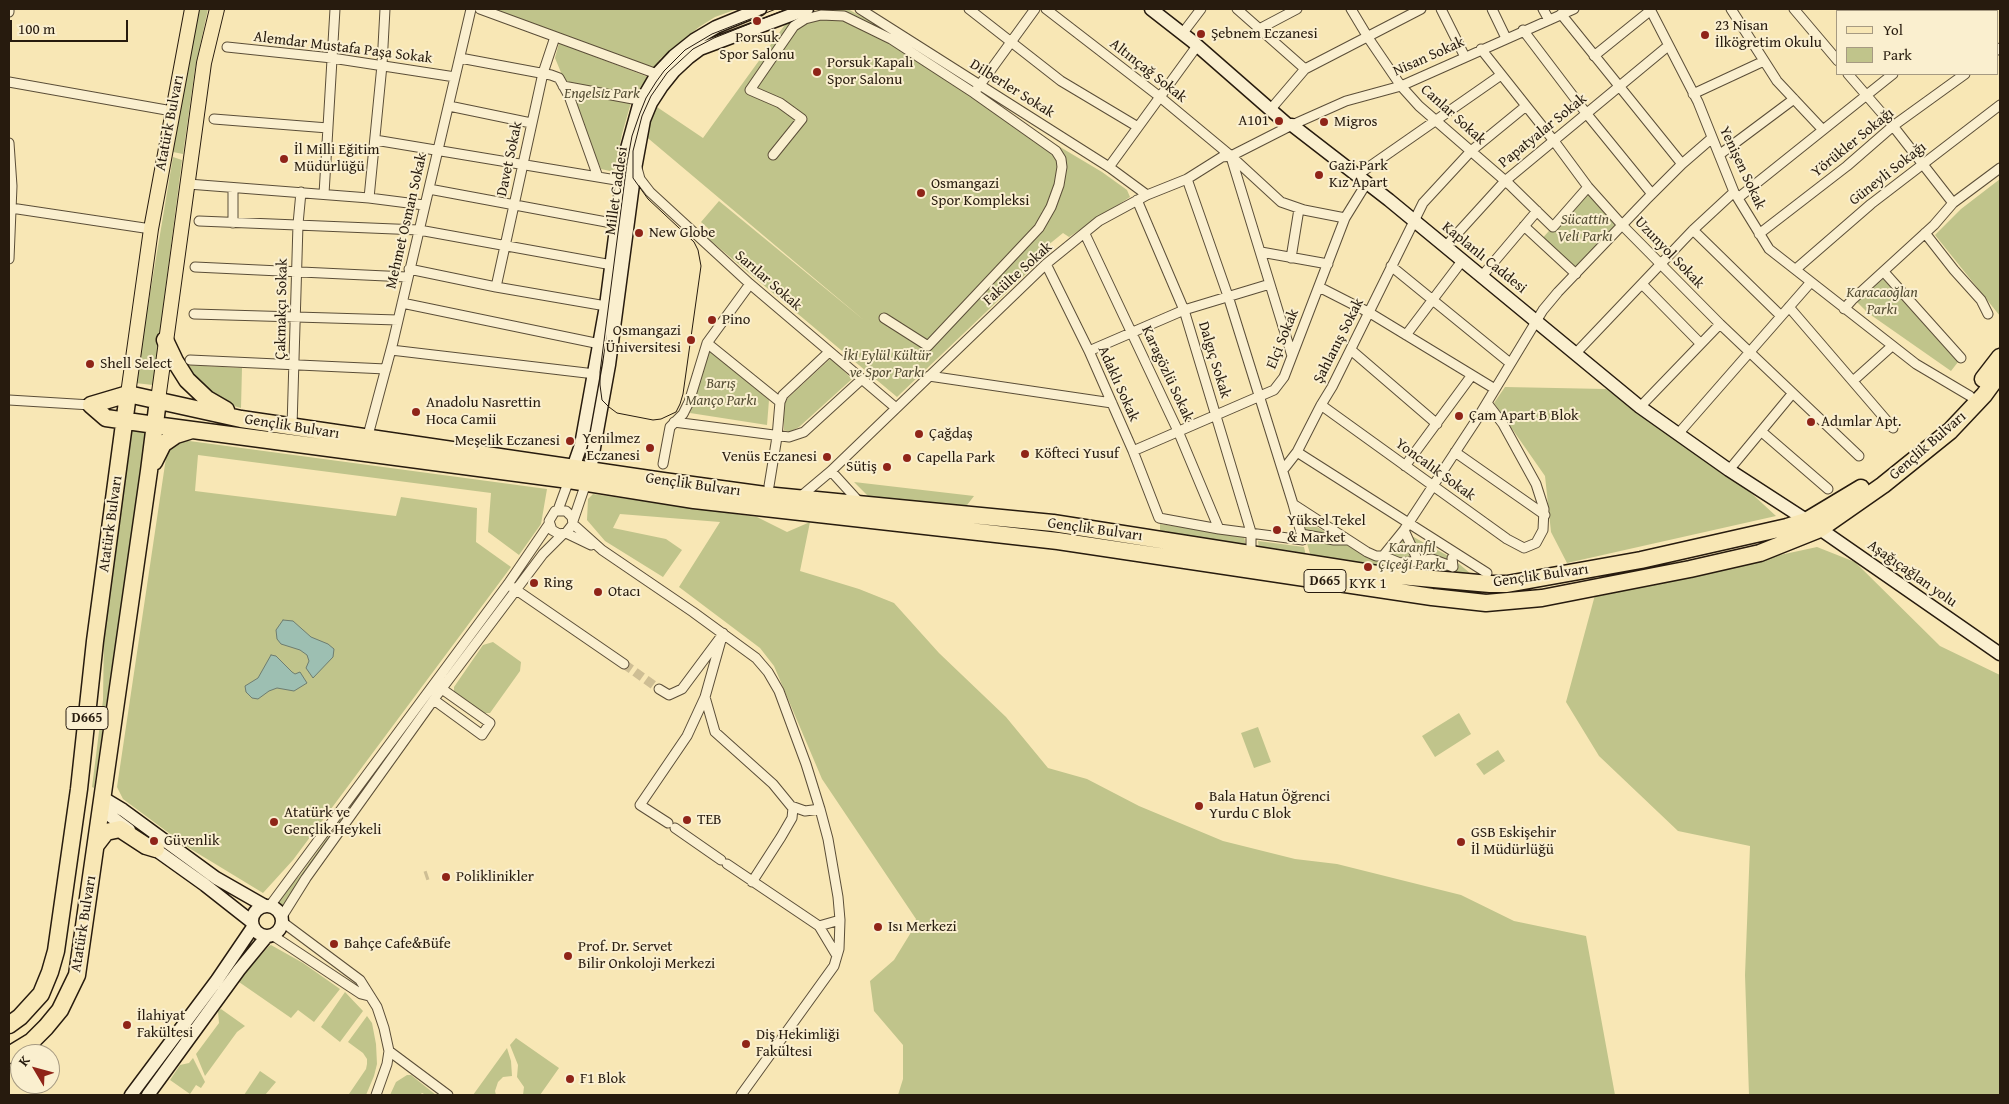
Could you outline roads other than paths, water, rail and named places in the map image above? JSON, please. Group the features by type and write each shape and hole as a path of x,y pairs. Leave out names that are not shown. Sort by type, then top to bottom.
{"highway":[{"path":"165,340 174,360 196,390 207,399 241,419"},
{"name":"Gençlik Bulvarı","path":"588,477 1053,524 1377,574 1507,584 1641,560 1806,521 1857,491 1942,426 1970,396 2000,357"},
{"name":"Gençlik Bulvarı","path":"128,394 241,419 588,477 694,500 1058,541 1432,597 1486,603 1542,598 1699,567 1760,553 1820,529 1883,485 1950,432 1984,395 2000,373"},
{"path":"91,406 128,394"},
{"name":"Atatürk Bulvarı","path":"9,1025 20,1017 41,994 56,951 75,822 95,641 128,394"},
{"name":"Atatürk Bulvarı","path":"9,1055 32,1041 46,1027 60,1010 77,976 158,400"},
{"path":"91,406 106,418 155,425"},
{"name":"D665","path":"155,425 194,430"},
{"name":"Gençlik Bulvarı","path":"194,430 571,474"},
{"name":"D665","path":"149,470 163,444 176,435 194,430"},
{"path":"75,822 100,804 89,789 101,677 95,641"},
{"path":"96,845 106,832 120,829 146,846 156,849"}],"main road":[{"name":"Atatürk Bulvarı","path":"128,394 151,229 192,9"},
{"name":"Atatürk Bulvarı","path":"158,400 204,63 217,9"},
{"name":"Millet Caddesi","path":"571,474 581,445 595,374 612,265 626,152 639,105 657,74 674,56 716,27 760,9"},
{"name":"Millet Caddesi","path":"588,477 609,365 636,164 644,120 651,103 662,86 688,58 714,43 807,9"},
{"name":"Kaplanlı Caddesi","path":"1151,9 1288,125 1292,125 1446,247 1640,406 1729,470 1806,521"},
{"name":"Aşağıçağlan yolu","path":"1806,521 2000,654"},
{"path":"100,804 112,818 156,849 252,924 258,933 269,935"},
{"path":"100,804 123,810 216,878 278,912 281,920 279,930 269,935 239,970 148,1095"},
{"path":"131,1095 217,980 252,924 256,911 267,907"}],"street":[{"path":"324,194 335,9"},
{"path":"369,198 382,65 385,9"},
{"name":"Mehmet Osman Sokak","path":"367,439 391,350 424,205 450,106 471,9"},
{"path":"480,9 657,74"},
{"name":"Dilberler Sokak","path":"860,9 976,89 1109,167 1147,195"},
{"path":"969,9 1061,81 1138,127"},
{"path":"976,89 1034,9"},
{"name":"Altınçağ Sokak","path":"1046,9 1160,97 1231,156 1280,202 1299,209 1345,218"},
{"path":"1182,34 1201,9"},
{"path":"1237,9 1261,28 1305,69"},
{"path":"1261,28 1297,9"},
{"name":"Canlar Sokak","path":"1351,9 1401,86 1553,227 1588,188"},
{"path":"1270,110 1305,69 1421,9"},
{"path":"1441,9 1465,57"},
{"path":"1492,9 1506,38"},
{"path":"1543,9 1549,20"},
{"name":"Nisan Sokak","path":"1292,125 1346,101 1401,86 1523,30 1574,9"},
{"path":"1594,56 1650,9"},
{"name":"Yenişen Sokak","path":"1650,9 1698,102 1736,195 1769,249 1916,364 1970,396"},
{"path":"1731,9 1776,81 1823,130"},
{"path":"1794,9 1836,59"},
{"path":"1561,14 1682,164"},
{"path":"773,155 802,119 780,103 750,90 794,26 805,19 821,15 844,16 892,39 976,89 1056,151 1061,159 1062,167 1059,185 1051,207 1039,228 928,346 884,318"},
{"path":"1523,30 1586,113 1652,194"},
{"name":"Davet Sokak","path":"496,287 531,123 543,73 555,37"},
{"path":"1109,167 1197,46"},
{"name":"Papatyalar Sokak","path":"1446,247 1504,180 1668,46"},
{"name":"Alemdar Mustafa Paşa Sokak","path":"227,47 332,58 455,77"},
{"name":"Uzunyol Sokak","path":"1482,49 1588,188 1622,225 1720,324 1859,456"},
{"path":"460,58 543,73 559,78 572,104 598,177"},
{"path":"1693,94 1764,61"},
{"path":"1849,75 1893,126 1953,203"},
{"path":"1576,353 1693,230 1892,75"},
{"name":"Yörükler Sokağı","path":"1759,234 1847,166 1893,126 1964,75"},
{"path":"1356,176 1502,76"},
{"path":"9,82 172,111"},
{"path":"564,86 632,99"},
{"path":"1719,156 1794,99"},
{"name":"Güneyli Sokağı","path":"1796,269 1871,204 2000,105"},
{"path":"450,106 531,123"},
{"name":"Şahlanış Sokak","path":"1282,470 1297,452 1320,405 1351,350 1422,203 1471,151 1526,106"},
{"path":"214,119 328,128"},
{"name":"Fakülte Sokak","path":"800,498 831,471 1046,264 1099,222 1147,195 1187,179 1222,157 1231,156 1292,125"},
{"path":"1383,556 1406,527 1487,403 1536,321 1558,292 1682,164 1712,138"},
{"path":"375,140 622,181"},
{"path":"9,143 12,186 9,259"},
{"path":"1231,156 1292,356"},
{"name":"Sarılar Sokak","path":"636,164 640,179 650,192 750,284 896,408"},
{"path":"1844,309 1926,233 1953,203 2000,168"},
{"path":"1187,179 1228,296 1303,540 1219,529"},
{"path":"188,184 369,198 424,205"},
{"name":"Elçi Sokak","path":"1133,451 1274,390 1284,376 1345,218 1366,184"},
{"path":"232,188 233,222"},
{"path":"429,189 617,224"},
{"name":"Çakmakçı Sokak","path":"292,427 296,271 301,192"},
{"name":"Dalgıç Sokak","path":"1137,200 1184,310 1250,532 1251,554"},
{"path":"11,208 151,229"},
{"path":"1291,258 1299,209"},
{"path":"1482,276 1537,211"},
{"path":"199,221 419,230 612,265"},
{"path":"1524,226 1576,274"},
{"path":"1693,230 1781,316"},
{"path":"1926,233 1954,270 1981,300 1988,314"},
{"name":"Karagözlü Sokak","path":"1085,234 1178,431 1219,529"},
{"path":"1261,252 1328,264"},
{"path":"1406,335 1462,261"},
{"name":"Adaklı Sokak","path":"1046,264 1089,351 1133,451 1159,518 1219,529"},
{"path":"1391,266 1510,363"},
{"path":"195,267 408,273 606,306"},
{"path":"1884,272 1961,358"},
{"path":"1678,434 1811,282"},
{"path":"663,464 670,427 683,414 689,402 707,343 750,284"},
{"path":"1089,351 1184,310 1270,284"},
{"path":"1642,284 1700,343"},
{"path":"1319,287 1370,313 1495,389"},
{"path":"402,303 600,344"},
{"path":"1789,307 1893,428"},
{"path":"194,314 398,320"},
{"path":"1640,406 1720,324"},
{"path":"707,343 780,402"},
{"path":"1853,380 1892,346"},
{"path":"391,350 595,374"},
{"path":"1351,350 1437,424"},
{"path":"769,486 780,402 784,395 830,352"},
{"path":"190,360 386,369"},
{"path":"1405,466 1472,375"},
{"path":"929,376 1112,403"},
{"path":"674,422 789,437 804,432 862,379"},
{"path":"1729,470 1792,394"},
{"path":"9,400 91,406"},
{"path":"1487,403 1503,424 1536,484 1545,514"},
{"name":"Yoncalık Sokak","path":"1320,405 1507,539 1524,548 1536,543 1543,530 1545,514"},
{"path":"1762,432 1828,490"},
{"path":"1297,452 1406,527 1488,573"},
{"path":"1455,452 1545,514"},
{"path":"831,471 861,504"},
{"path":"376,1095 388,1064 389,1051 382,1020 370,996 360,980 281,920 306,878 512,587 549,524 551,515 558,510 571,474"},
{"path":"512,587 573,522 588,477"},
{"path":"1293,504 1367,552 1400,563 1432,559 1452,563 1457,579"},
{"path":"558,510 566,511 573,522 602,550 756,658 768,672 778,691 806,764 820,809 834,869 840,920 837,956 834,966 741,1095"},
{"path":"549,524 555,532 564,533 602,550"},
{"path":"1406,527 1418,561"},
{"path":"1301,534 1334,540 1349,540"},
{"path":"512,587 624,664"},
{"path":"659,689 670,695 682,689 723,634"},
{"path":"723,634 705,697 687,736 640,805 819,926 837,956"},
{"path":"436,694 490,723 482,735 436,694"},
{"path":"267,907 436,694"},
{"path":"705,697 715,732 773,784 793,808 805,811 820,809"},
{"path":"752,882 792,818 793,808"},
{"path":"819,926 840,920"},
{"path":"269,935 361,994 370,996"},
{"path":"343,982 350,972"},
{"path":"389,1051 448,1095"}],"tunnel":[{"path":"624,664 659,689"}],"tram line":[{"path":"776,9 712,34 685,50 656,82 646,98 640,113 632,136 627,163 600,372 602,400 617,413 653,420 661,419 676,412 683,394 701,266 698,250 694,242 648,199 633,178 633,151 642,116 651,96 667,73 693,49 714,38 787,9"}],"place":[{"name":"Porsuk Spor Salonu","path":"757,21"},
{"name":"Şebnem Eczanesi","path":"1201,34"},
{"name":"23 Nisan İlkögretim Okulu","path":"1705,35"},
{"name":"Porsuk Kapalı Spor Salonu","path":"817,72"},
{"name":"A101","path":"1279,121"},
{"name":"Migros","path":"1324,122"},
{"name":"İl Milli Eğitim Müdürlüğü","path":"284,159"},
{"name":"Gazi Park Kız Apart","path":"1319,175"},
{"name":"Osmangazi Spor Kompleksi","path":"921,193"},
{"name":"New Globe","path":"639,233"},
{"name":"Pino","path":"712,320"},
{"name":"Osmangazi Üniversitesi","path":"691,340"},
{"name":"Shell Select","path":"90,364"},
{"name":"Anadolu Nasrettin Hoca Camii","path":"416,412"},
{"name":"Çam Apart B Blok","path":"1459,416"},
{"name":"Adımlar Apt.","path":"1811,422"},
{"name":"Çağdaş","path":"919,434"},
{"name":"Meşelik Eczanesi","path":"570,441"},
{"name":"Yenilmez Eczanesi","path":"650,448"},
{"name":"Köfteci Yusuf","path":"1025,454"},
{"name":"Venüs Eczanesi","path":"827,457"},
{"name":"Capella Park","path":"907,458"},
{"name":"Sütiş","path":"887,467"},
{"name":"Yüksel Tekel & Market","path":"1277,530"},
{"name":"KYK 1","path":"1368,567"},
{"name":"Ring","path":"534,583"},
{"name":"Otacı","path":"598,592"},
{"name":"Bala Hatun Öğrenci Yurdu C Blok","path":"1199,806"},
{"name":"TEB","path":"687,820"},
{"name":"Atatürk ve Gençlik Heykeli","path":"274,822"},
{"name":"Güvenlik","path":"154,841"},
{"name":"GSB Eskişehir İl Müdürlüğü","path":"1461,842"},
{"name":"Poliklinikler","path":"446,877"},
{"name":"Isı Merkezi","path":"878,927"},
{"name":"Bahçe Cafe&Büfe","path":"334,944"},
{"name":"Prof. Dr. Servet Bilir Onkoloji Merkezi","path":"568,956"},
{"name":"İlahiyat Fakültesi","path":"127,1025"},
{"name":"Diş Hekimliği Fakültesi","path":"746,1044"},
{"name":"F1 Blok","path":"570,1079"}],"park label":[{"name":"Engelsiz Park","path":"602,94"},
{"name":"Sücattin Veli Parkı","path":"1585,228"},
{"name":"Karacaoğlan Parkı","path":"1882,302"},
{"name":"İki Eylül Kültür ve Spor Parkı","path":"887,364"},
{"name":"Barış Manço Parkı","path":"721,392"},
{"name":"Karanfil Çiçeği Parkı","path":"1412,556"}]}
